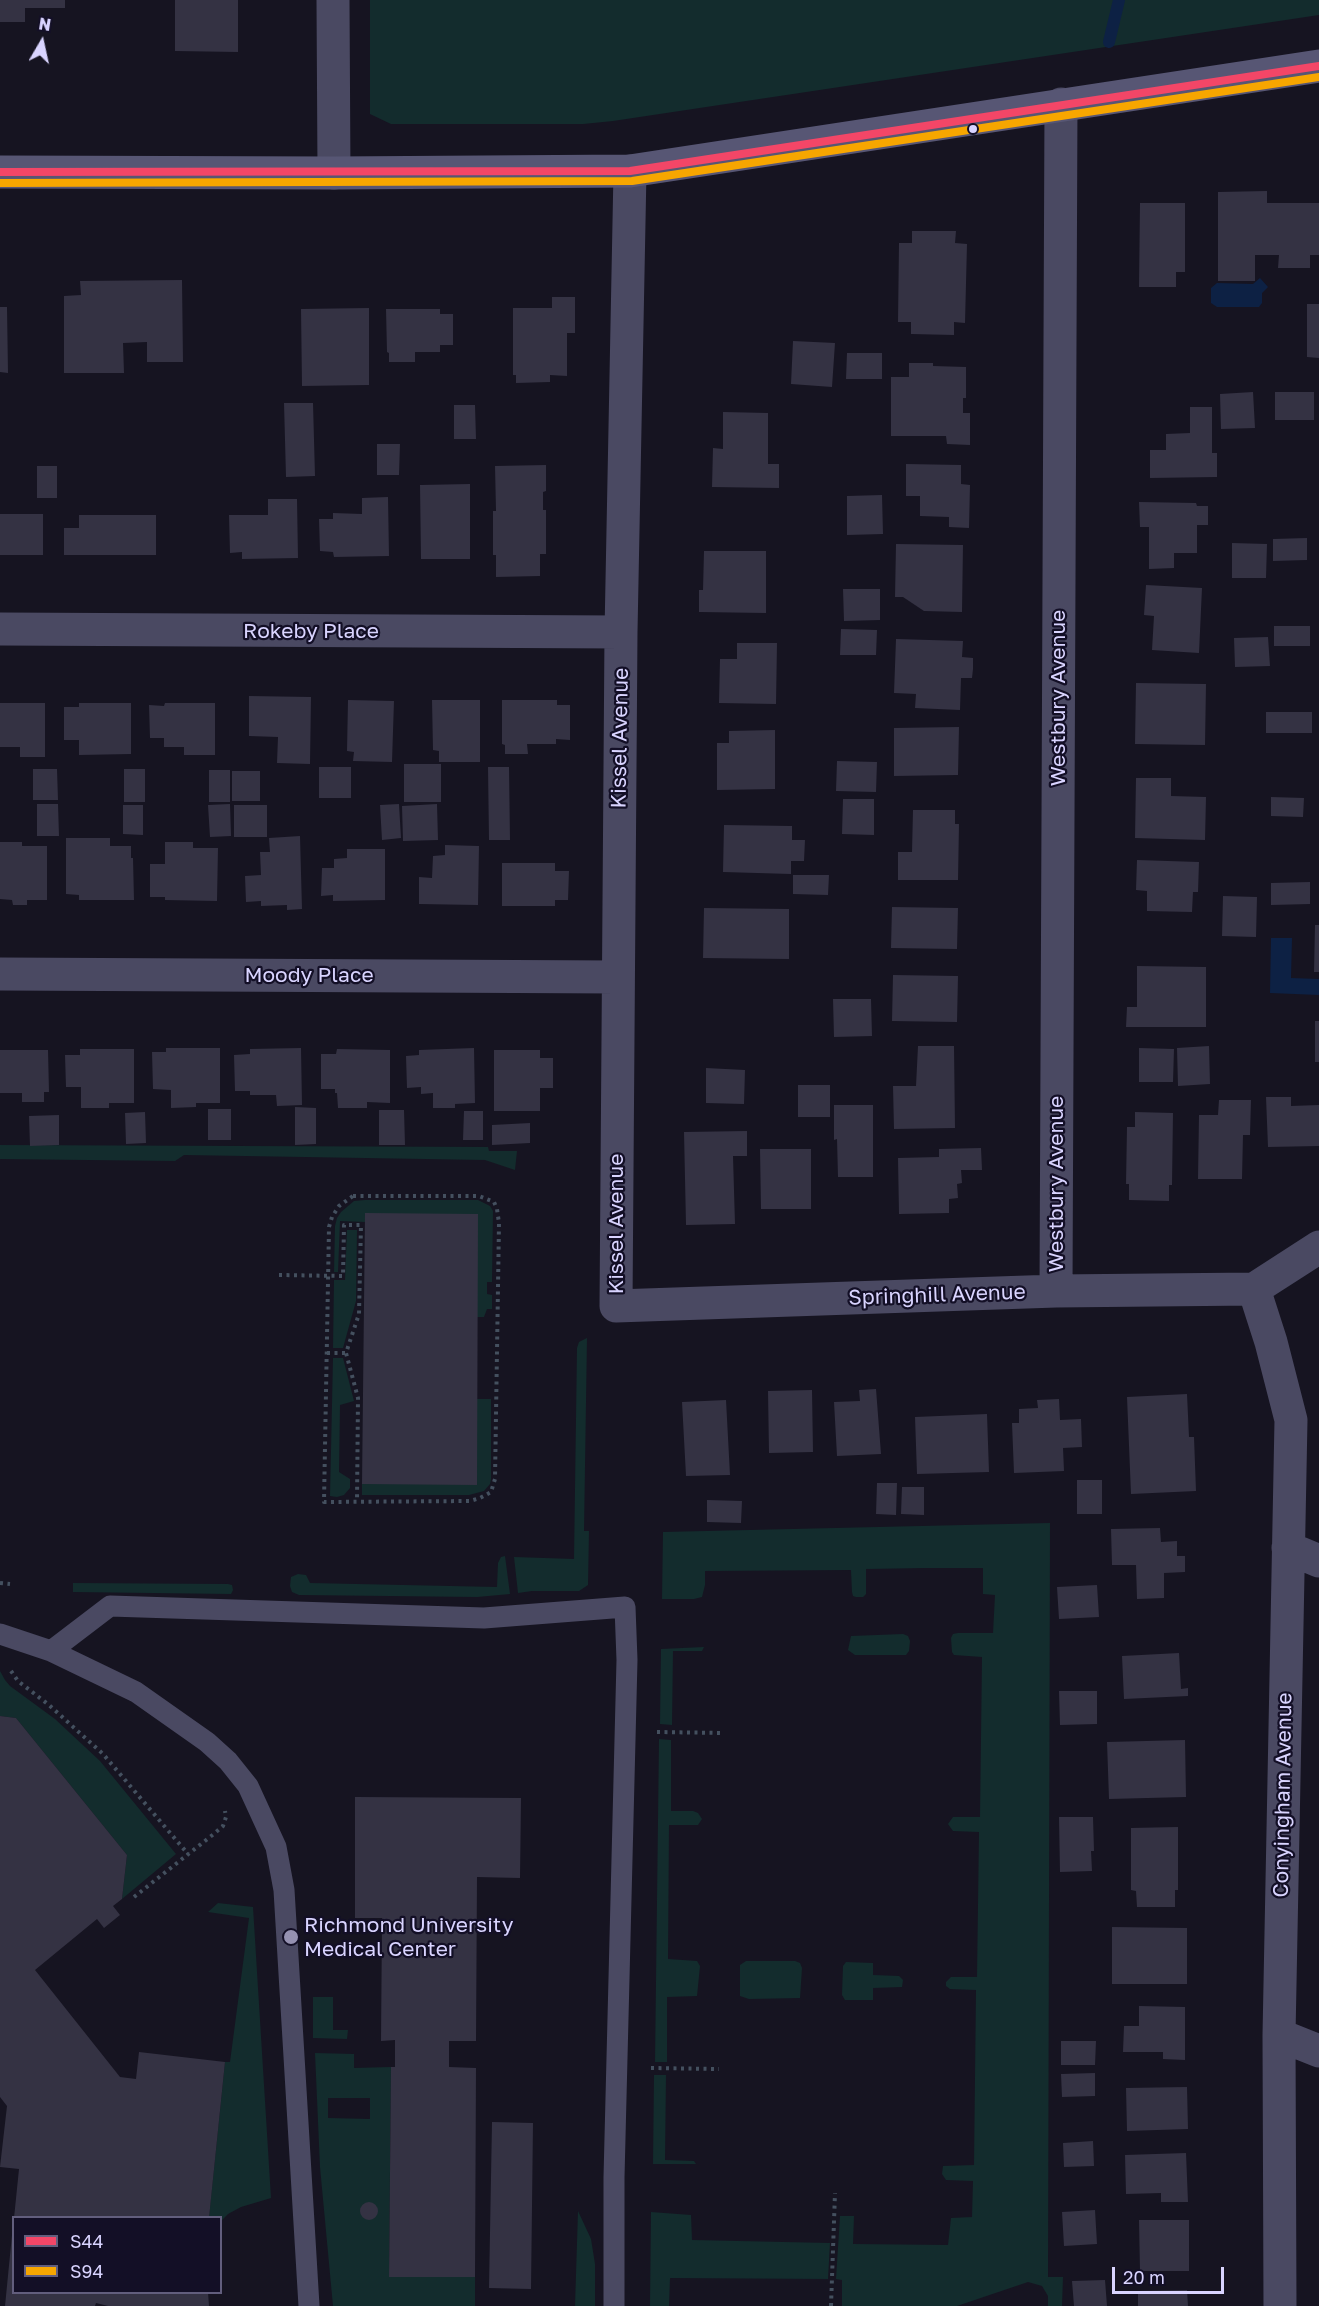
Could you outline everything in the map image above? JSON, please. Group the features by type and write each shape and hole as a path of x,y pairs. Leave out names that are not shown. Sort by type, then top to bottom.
{"street":[{"path":"333,0 334,173"},
{"path":"0,172 630,171 1319,66"},
{"name":"Westbury Avenue","path":"1056,1291 1061,104"},
{"name":"Kissel Avenue","path":"616,1306 621,632 630,171"},
{"name":"Rokeby Place","path":"0,629 621,632"},
{"name":"Moody Place","path":"0,974 618,977"},
{"path":"1254,1289 1319,1247"},
{"name":"Springhill Avenue","path":"616,1306 1056,1291 1254,1289"},
{"name":"Conyingham Avenue","path":"1254,1289 1271,1342 1290,1420 1278,2035 1280,2306"},
{"path":"1288,1548 1319,1561"},
{"path":"1278,2035 1319,2051"}],"lane":[{"path":"51,1651 110,1606 484,1618 625,1607 627,1660 614,2177 614,2306"},
{"path":"0,1634 51,1651 136,1692 207,1742 228,1761 248,1786 276,1847 284,1890 309,2306"}],"path":[{"path":"353,1196 479,1196 494,1202 499,1223 494,1487 486,1496 470,1501 324,1502 327,1353 329,1227 332,1216 339,1206 353,1196"},
{"path":"279,1275 343,1276 344,1225 361,1226 359,1314 346,1353 358,1398 357,1501"},
{"path":"327,1353 346,1353"},
{"path":"0,1583 10,1584"},
{"path":"8,1661 18,1681 49,1705 103,1754 188,1854"},
{"path":"657,1732 724,1733"},
{"path":"134,1897 223,1826 226,1817 220,1803"},
{"path":"651,2068 719,2069"},
{"path":"831,2306 835,2193"}],"green space":[{"path":"370,0 1319,0 1319,15 613,121 583,124 391,124 370,114"},
{"path":"0,1145 488,1147 489,1151 517,1151 515,1170 485,1160 184,1155 175,1161 0,1159"},
{"path":"478,1200 490,1206 493,1211 492,1282 487,1282 487,1294 492,1295 492,1309 487,1309 484,1317 477,1317 365,1222 340,1221 338,1272 334,1272 337,1218 354,1201"},
{"path":"347,1230 357,1230 356,1301 343,1348 333,1348 334,1280 345,1280"},
{"path":"587,1338 584,1531 589,1531 588,1585 579,1591 518,1593 514,1557 574,1559 577,1348 579,1342"},
{"path":"333,1358 343,1358 354,1401 340,1405 339,1472 350,1479 350,1488 344,1495 337,1497 330,1496"},
{"path":"477,1399 491,1399 491,1479 484,1491 469,1495 362,1495 362,1484"},
{"path":"1050,1523 1048,2277 1063,2277 1062,2306 1048,2306 1048,2296 1042,2286 1028,2282 957,2306 842,2306 842,2280 836,2279 840,2216 854,2216 853,2244 948,2245 951,2218 972,2217 973,2181 946,2180 942,2174 943,2166 974,2165 976,1990 950,1989 946,1986 946,1982 951,1977 977,1977 979,1832 953,1831 948,1824 953,1817 980,1817 982,1657 954,1655 951,1638 953,1634 958,1633 993,1633 995,1595 983,1594 983,1568 925,1568 866,1569 866,1594 863,1597 853,1596 851,1570 705,1571 702,1597 662,1599 663,1532"},
{"path":"505,1556 510,1594 477,1597 299,1595 292,1592 290,1586 291,1577 298,1574 306,1575 310,1583 497,1587 498,1563 501,1557"},
{"path":"73,1583 228,1584 232,1585 233,1590 231,1594 73,1592"},
{"path":"903,1634 908,1636 910,1641 906,1655 855,1655 848,1650 851,1636"},
{"path":"704,1647 702,1651 673,1651 672,1725 660,1724 661,1649"},
{"path":"0,1671 10,1686 55,1719 100,1761 176,1854 122,1899 127,1855 16,1718 0,1716"},
{"path":"659,1739 671,1740 671,1811 693,1811 698,1813 702,1819 698,1825 669,1825 668,1959 697,1961 700,1966 697,1996 667,1997 667,2062 655,2062"},
{"path":"218,1903 253,1907 271,2198 241,2207 222,2220 222,2216 209,2216 225,2062 230,2062 249,1918 208,1912"},
{"path":"746,1961 795,1961 800,1963 802,1968 800,1998 749,1999 740,1996 740,1965"},
{"path":"846,1962 873,1963 873,1975 899,1976 903,1980 902,1987 873,1988 873,2000 845,2000 842,1995 843,1966"},
{"path":"313,1997 333,1997 333,2030 348,2030 347,2039 313,2038"},
{"path":"315,2053 354,2054 354,2068 391,2067 389,2276 475,2277 475,2306 333,2306 320,2167","holes":["328,2098 370,2098 370,2119 328,2118"]},
{"path":"654,2075 666,2075 665,2160 694,2161 696,2164 653,2164"},
{"path":"578,2211 591,2239 595,2264 595,2306 575,2306"},
{"path":"651,2212 691,2215 692,2240 830,2243 828,2279 670,2278 669,2306 650,2306"}],"water":[{"path":"1260,278 1268,287 1262,293 1262,303 1259,307 1217,307 1211,303 1211,288 1217,283 1253,284"},
{"path":"1271,938 1292,938 1291,978 1319,979 1319,995 1270,993"}],"building":[{"path":"0,0 65,0 65,8 25,8 25,22 0,22"},
{"path":"175,0 238,0 238,52 175,51"},
{"path":"1267,191 1267,203 1319,203 1319,255 1310,255 1310,268 1278,268 1279,255 1255,255 1255,281 1218,281 1218,192"},
{"path":"1140,203 1185,203 1185,272 1176,272 1176,287 1139,287"},
{"path":"912,231 956,231 955,243 967,244 965,323 954,322 954,335 911,334 911,322 898,322 899,243 912,243"},
{"path":"182,280 183,362 147,362 147,342 123,343 124,373 64,373 64,296 81,295 80,281"},
{"path":"552,297 575,297 575,333 567,333 567,376 550,375 550,382 516,383 516,375 513,375 513,308 552,308"},
{"path":"1307,304 1319,304 1319,358 1307,357"},
{"path":"0,307 7,307 8,373 0,372"},
{"path":"369,308 369,385 302,386 301,309"},
{"path":"386,309 440,309 440,314 453,314 453,345 440,345 440,352 415,352 415,362 389,362"},
{"path":"793,341 835,343 832,387 791,384"},
{"path":"847,353 882,353 882,379 846,379"},
{"path":"909,363 966,367 966,398 963,398 963,413 970,413 970,445 947,444 946,436 891,436 891,377 909,377"},
{"path":"1253,392 1255,428 1221,429 1220,394"},
{"path":"1275,392 1314,392 1314,420 1275,420"},
{"path":"284,403 313,403 315,476 286,477"},
{"path":"454,405 475,405 476,439 454,439"},
{"path":"1190,407 1212,407 1212,453 1217,453 1217,477 1150,478 1150,450 1166,450 1166,434 1190,433"},
{"path":"723,412 768,413 768,464 779,464 779,488 712,487 713,448 723,449"},
{"path":"377,444 400,444 399,475 377,475"},
{"path":"906,464 961,465 961,484 970,485 969,528 949,527 949,517 920,516 920,496 906,496"},
{"path":"546,465 543,510 546,510 546,554 540,554 540,576 496,577 496,555 493,555 493,511 496,511 495,466"},
{"path":"37,466 57,466 57,498 37,498"},
{"path":"470,484 470,559 421,559 420,485"},
{"path":"882,495 883,534 847,535 847,496"},
{"path":"388,497 389,556 334,557 333,552 320,551 319,519 333,519 333,513 362,514 362,498"},
{"path":"268,499 297,499 298,558 242,559 242,552 230,553 229,515 268,515"},
{"path":"1139,502 1196,503 1197,506 1208,506 1208,525 1197,525 1197,553 1174,553 1174,568 1149,569 1149,527 1140,527"},
{"path":"0,514 43,514 43,555 0,555"},
{"path":"79,515 156,515 156,555 64,555 64,528 79,528"},
{"path":"1307,538 1307,560 1273,561 1273,539"},
{"path":"1232,543 1267,544 1266,578 1232,578"},
{"path":"896,544 963,545 962,612 924,611 903,597 895,597"},
{"path":"704,551 766,551 766,613 699,612 699,590 703,590"},
{"path":"1146,585 1202,588 1199,653 1152,650 1154,616 1144,615"},
{"path":"843,589 880,589 880,620 844,621"},
{"path":"1274,626 1310,626 1310,646 1274,646"},
{"path":"841,629 877,630 876,655 840,655"},
{"path":"1268,637 1270,666 1235,667 1234,638"},
{"path":"896,639 963,641 962,657 973,658 973,669 972,678 961,678 960,710 915,708 916,694 894,693"},
{"path":"737,643 777,643 776,704 719,703 720,659 737,659"},
{"path":"1136,683 1206,684 1205,745 1135,744"},
{"path":"249,696 311,697 310,764 277,763 278,737 249,736"},
{"path":"348,700 394,701 392,762 353,761 354,752 347,751"},
{"path":"432,700 480,700 480,762 439,762 439,751 433,750"},
{"path":"502,700 557,700 557,705 570,705 570,740 556,739 556,744 527,744 528,754 505,754 505,745 502,744"},
{"path":"0,703 45,703 45,757 20,757 20,747 0,747"},
{"path":"79,703 131,703 131,754 79,755 79,740 64,740 64,707 79,707"},
{"path":"165,703 215,703 215,755 184,755 184,747 164,747 164,738 150,738 149,705 164,706"},
{"path":"1266,712 1312,712 1312,733 1266,733"},
{"path":"959,727 958,775 894,776 894,728"},
{"path":"775,730 775,789 717,790 717,743 729,743 729,731"},
{"path":"837,761 877,762 876,792 836,791"},
{"path":"404,764 441,764 441,802 404,802"},
{"path":"319,767 351,767 351,798 319,798"},
{"path":"488,767 509,767 510,840 489,840"},
{"path":"33,769 57,769 58,800 33,800"},
{"path":"124,769 145,769 145,802 124,802"},
{"path":"209,770 230,770 230,802 209,802"},
{"path":"232,771 260,771 260,801 232,801"},
{"path":"1136,778 1171,778 1171,796 1206,797 1205,840 1135,838"},
{"path":"1271,797 1304,798 1303,817 1271,816"},
{"path":"843,799 874,799 874,835 842,834"},
{"path":"37,804 58,804 59,836 37,836"},
{"path":"230,804 231,836 210,837 208,805"},
{"path":"399,804 401,838 382,840 380,805"},
{"path":"437,804 438,840 403,841 402,806"},
{"path":"123,805 143,805 143,835 123,834"},
{"path":"234,805 267,805 267,837 234,837"},
{"path":"913,810 955,810 955,824 959,824 958,880 898,880 898,852 912,852"},
{"path":"724,825 792,826 792,840 805,840 804,861 791,861 791,874 723,872"},
{"path":"300,836 302,909 287,910 287,905 261,906 261,901 246,902 245,876 261,875 260,852 270,852 269,838"},
{"path":"66,838 110,838 110,846 131,846 134,900 79,900 79,895 66,894"},
{"path":"0,842 22,842 22,846 47,846 47,900 27,900 27,905 13,905 12,900 0,899"},
{"path":"165,842 193,842 193,848 218,848 217,901 165,900 165,897 150,897 150,864 165,864"},
{"path":"445,845 479,846 478,905 419,904 419,877 432,878 433,856 445,855"},
{"path":"347,849 385,849 385,900 333,901 333,895 321,896 322,868 334,868 334,859 347,858"},
{"path":"1137,860 1199,862 1198,892 1193,892 1192,912 1147,911 1147,891 1136,890"},
{"path":"502,863 555,863 555,871 569,871 568,900 555,900 555,906 502,906"},
{"path":"793,875 829,875 828,895 793,894"},
{"path":"1310,882 1310,904 1271,905 1271,883"},
{"path":"1223,896 1257,897 1256,937 1222,936"},
{"path":"892,907 958,908 957,949 891,948"},
{"path":"704,908 789,909 789,959 703,958"},
{"path":"1315,925 1319,925 1319,972 1314,972"},
{"path":"1137,966 1206,967 1206,1027 1126,1027 1127,1007 1137,1007"},
{"path":"893,975 958,976 957,1022 892,1021"},
{"path":"833,999 871,999 872,1036 834,1037"},
{"path":"1315,1021 1319,1021 1319,1062 1315,1062"},
{"path":"918,1046 954,1046 955,1128 894,1129 893,1086 916,1086"},
{"path":"1209,1046 1210,1084 1178,1086 1177,1048"},
{"path":"166,1048 220,1048 220,1103 196,1103 196,1107 171,1108 171,1090 153,1089 152,1052 166,1052"},
{"path":"301,1048 302,1105 277,1106 276,1095 250,1095 250,1091 235,1091 234,1055 250,1054 250,1049"},
{"path":"474,1048 475,1103 455,1104 455,1108 433,1108 433,1093 421,1094 421,1087 407,1088 406,1056 419,1055 419,1050"},
{"path":"1139,1048 1174,1049 1173,1082 1139,1082"},
{"path":"80,1049 134,1049 134,1103 109,1103 109,1108 81,1108 81,1087 66,1087 65,1055 80,1055"},
{"path":"337,1049 390,1050 390,1103 367,1102 367,1108 338,1108 335,1089 321,1089 321,1054 336,1054"},
{"path":"0,1050 48,1050 49,1092 44,1092 44,1102 22,1102 22,1093 0,1093"},
{"path":"494,1050 540,1050 540,1058 553,1058 553,1088 540,1088 540,1111 494,1111"},
{"path":"706,1068 745,1070 744,1104 706,1103"},
{"path":"798,1085 830,1085 830,1117 798,1117"},
{"path":"1266,1097 1291,1097 1291,1106 1319,1105 1319,1146 1268,1147"},
{"path":"1219,1100 1251,1100 1250,1135 1243,1135 1242,1179 1198,1179 1199,1115 1218,1115"},
{"path":"834,1105 873,1105 873,1177 838,1177 837,1139 834,1140"},
{"path":"295,1107 316,1108 316,1144 295,1145"},
{"path":"208,1109 231,1109 231,1140 208,1140"},
{"path":"379,1110 404,1110 405,1145 379,1145"},
{"path":"464,1111 483,1111 483,1140 463,1140"},
{"path":"145,1112 146,1143 126,1144 125,1113"},
{"path":"1135,1112 1173,1113 1172,1185 1169,1185 1169,1201 1129,1200 1129,1184 1126,1184 1127,1127 1135,1127"},
{"path":"59,1115 59,1145 30,1146 29,1116"},
{"path":"530,1123 530,1143 492,1145 492,1125"},
{"path":"747,1131 747,1156 733,1156 735,1224 686,1225 684,1132"},
{"path":"981,1148 982,1170 961,1170 962,1183 957,1184 958,1198 949,1199 949,1213 899,1214 898,1158 939,1157 939,1149"},
{"path":"760,1149 811,1149 811,1209 761,1209"},
{"path":"365,1213 478,1214 477,1485 362,1484"},
{"path":"876,1389 881,1454 837,1456 834,1402 860,1401 859,1390"},
{"path":"812,1390 813,1452 769,1453 768,1391"},
{"path":"1187,1394 1189,1437 1194,1437 1196,1491 1131,1494 1127,1397"},
{"path":"1059,1399 1060,1420 1081,1419 1082,1447 1063,1448 1064,1471 1014,1473 1012,1423 1019,1423 1019,1409 1038,1408 1037,1400"},
{"path":"726,1400 730,1475 686,1476 682,1402"},
{"path":"987,1414 989,1472 917,1474 915,1417"},
{"path":"1077,1480 1102,1480 1102,1514 1077,1514"},
{"path":"877,1483 897,1483 896,1515 876,1514"},
{"path":"902,1487 924,1487 924,1515 901,1514"},
{"path":"707,1500 742,1501 741,1523 707,1522"},
{"path":"1160,1528 1161,1542 1177,1541 1177,1556 1185,1556 1185,1572 1164,1573 1164,1598 1137,1599 1136,1565 1112,1565 1111,1529"},
{"path":"1097,1585 1099,1617 1059,1619 1057,1587"},
{"path":"1179,1653 1181,1689 1188,1688 1188,1696 1124,1699 1122,1656"},
{"path":"1059,1691 1097,1691 1097,1724 1060,1725"},
{"path":"0,1716 16,1718 127,1855 122,1899 113,1906 120,1915 104,1928 97,1919 35,1970 120,2077 136,2079 139,2052 225,2062 209,2216 14,2216 19,2169 0,2167 7,2106 0,2097"},
{"path":"1185,1740 1186,1797 1109,1799 1107,1742"},
{"path":"355,1797 521,1798 520,1878 477,1877 476,2041 449,2041 449,2067 476,2068 475,2277 389,2277 391,2067 395,2067 395,2040 381,2041 382,1918 355,1918"},
{"path":"1059,1817 1093,1817 1092,1871 1060,1872"},
{"path":"1178,1827 1178,1890 1175,1890 1175,1907 1137,1907 1136,1891 1131,1890 1131,1828"},
{"path":"1112,1927 1187,1928 1187,1984 1112,1984"},
{"path":"1139,2006 1185,2007 1185,2060 1163,2059 1163,2052 1123,2052 1124,2026 1139,2026"},
{"path":"1061,2041 1096,2041 1095,2065 1061,2065"},
{"path":"1095,2073 1095,2096 1062,2097 1061,2074"},
{"path":"1187,2087 1188,2129 1127,2131 1126,2088"},
{"path":"492,2122 533,2123 531,2289 489,2288"},
{"path":"1093,2141 1094,2166 1064,2167 1063,2143"},
{"path":"1186,2153 1188,2202 1161,2202 1161,2193 1126,2194 1125,2155"},
{"path":"369,2202 375,2205 378,2211 375,2217 369,2220 363,2217 360,2211 363,2205"},
{"path":"1095,2210 1097,2244 1064,2246 1062,2212"},
{"path":"1139,2220 1189,2220 1189,2271 1140,2271"},
{"path":"12,2235 12,2294 208,2294 209,2306 108,2306 96,2303 95,2306 5,2306"},
{"path":"1105,2280 1107,2306 1074,2306 1072,2281"},
{"path":"1187,2290 1188,2306 1138,2306 1138,2291"}],"waterway":[{"path":"1109,42 1119,0"}],"transit line":[{"name":"S44","path":"0,172 630,171 1319,66"},
{"name":"S94","path":"0,183 632,181 1319,77"}],"place":[{"name":"Richmond University Medical Center","path":"291,1937"}]}
